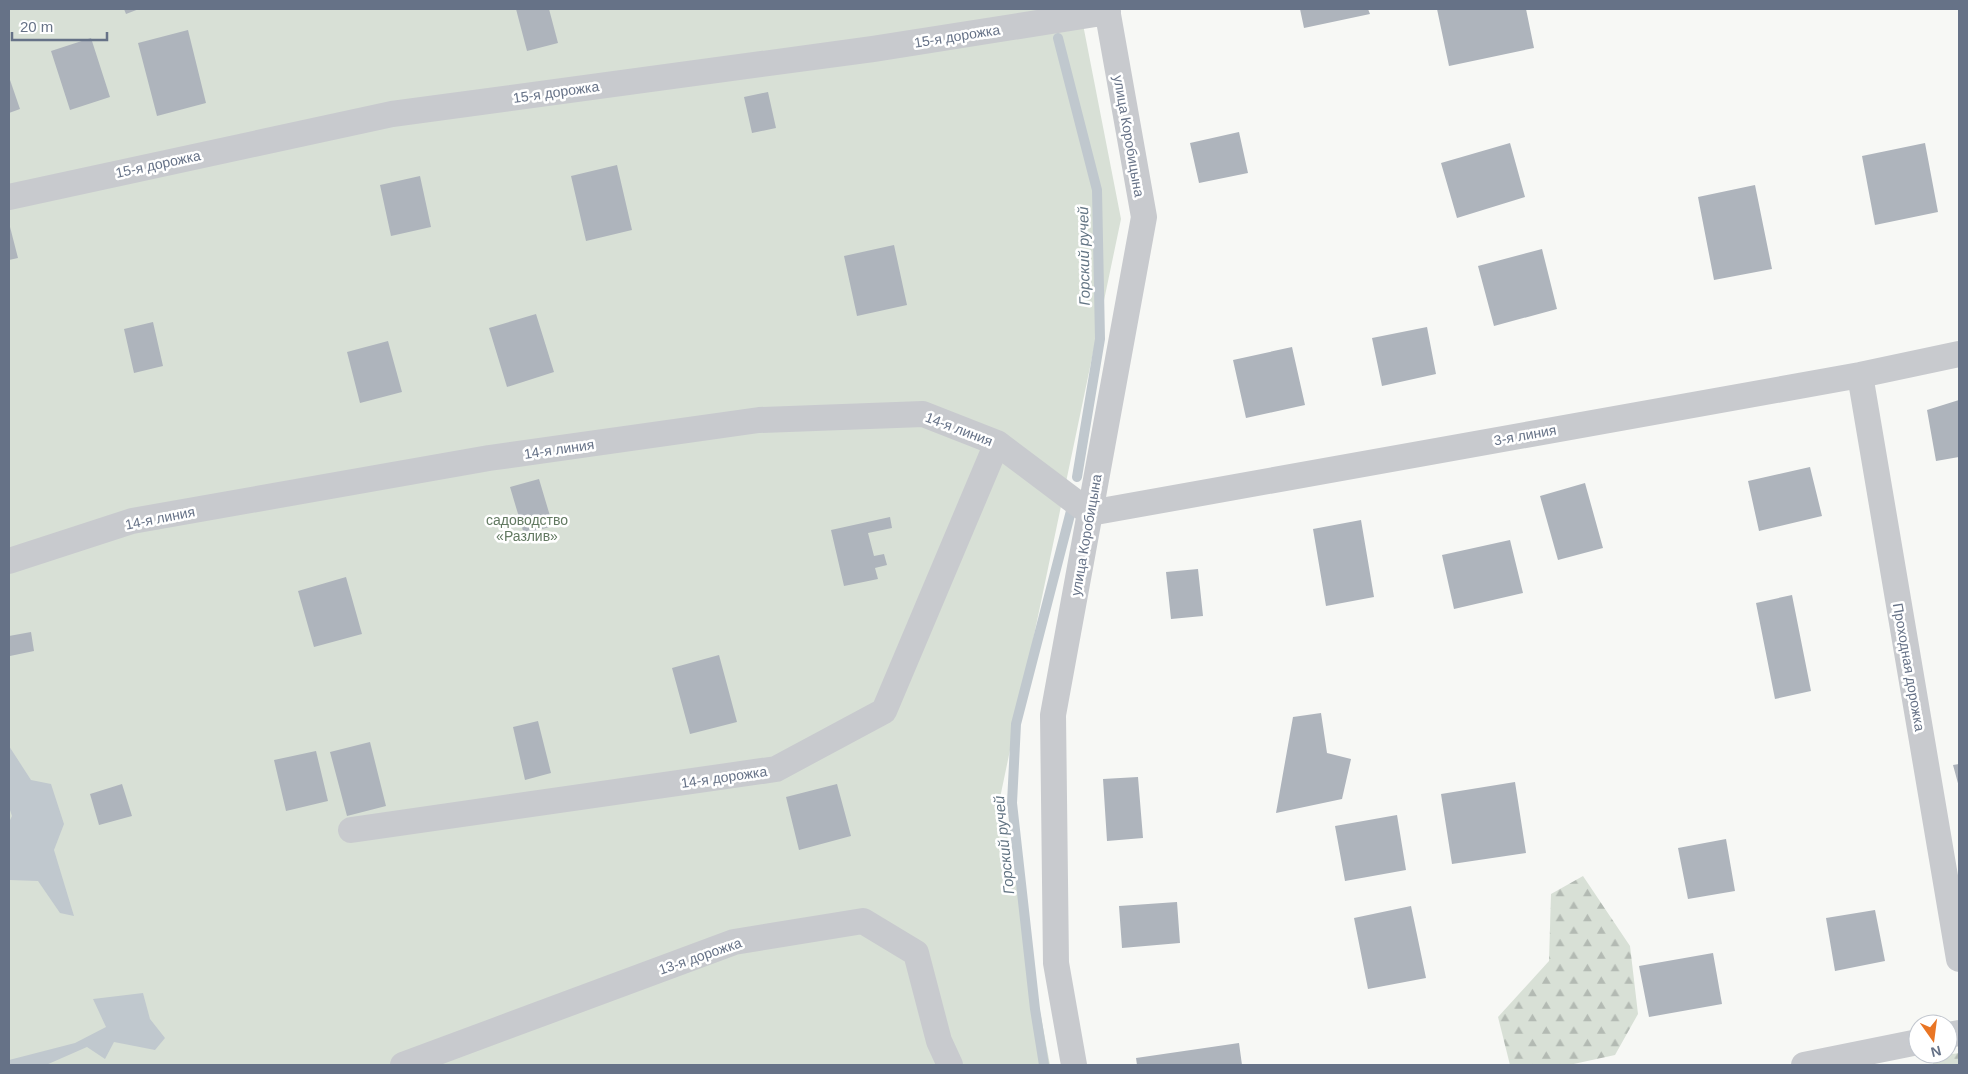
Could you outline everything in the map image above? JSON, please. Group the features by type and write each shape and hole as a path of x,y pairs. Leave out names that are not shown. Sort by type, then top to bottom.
{"street":[{"name":"15-я дорожка","path":"9,197 392,114 873,49 1107,11"},
{"name":"улица Коробицына","path":"1074,1065 1056,963 1053,715 1144,217 1107,11"},
{"name":"3-я линия","path":"1090,513 1860,375 1959,354"},
{"name":"Проходная дорожка","path":"1860,375 1959,959"},
{"name":"14-я линия","path":"9,561 132,521 489,458 759,420 922,414 997,443 1090,513"},
{"name":"14-я дорожка","path":"351,830 776,769 884,711 997,443"},
{"name":"13-я дорожка","path":"403,1065 734,942 862,921 916,953 939,1041 950,1065"},
{"path":"1804,1065 1908,1044"}],"green space":[{"name":"садоводство «Разлив»","path":"9,9 1080,9 1121,219 1000,798 1050,1065 9,1065"},
{"path":"1583,876 1630,946 1638,1014 1615,1055 1569,1065 1510,1065 1498,1017 1549,961 1551,894"},
{"path":"1958,1053 1959,1065 1933,1065 1958,1064"}],"shaded area":[{"path":"9,746 31,780 51,784 64,824 54,850 74,916 60,913 38,881 10,880 9,822 12,816 9,807"},
{"path":"143,993 150,1019 165,1038 155,1050 114,1042 105,1059 87,1047 46,1065 9,1065 9,1060 75,1043 106,1027 93,999"}],"building":[{"path":"124,9 139,9 126,14"},
{"path":"516,9 549,9 558,43 527,51"},
{"path":"1300,9 1368,9 1370,14 1304,28"},
{"path":"1437,9 1526,9 1534,48 1449,66"},
{"path":"188,30 206,103 157,116 138,43"},
{"path":"91,38 110,97 70,110 51,51"},
{"path":"9,77 20,109 9,113"},
{"path":"768,92 776,128 752,133 744,97"},
{"path":"1239,132 1248,173 1199,183 1190,143"},
{"path":"1510,143 1525,197 1457,218 1441,163"},
{"path":"1925,143 1938,212 1875,225 1862,156"},
{"path":"617,165 632,230 586,241 571,176"},
{"path":"420,176 431,227 391,236 380,185"},
{"path":"1755,185 1772,269 1714,280 1698,197"},
{"path":"9,223 18,258 9,260"},
{"path":"894,245 907,305 857,316 844,256"},
{"path":"1542,249 1557,309 1494,326 1478,266"},
{"path":"536,314 554,372 507,387 489,328"},
{"path":"153,322 163,366 134,373 124,329"},
{"path":"1427,327 1436,374 1382,386 1372,338"},
{"path":"388,341 402,392 360,403 347,352"},
{"path":"1292,347 1305,405 1246,418 1233,360"},
{"path":"1959,400 1959,457 1936,461 1927,410"},
{"path":"1810,467 1822,516 1759,531 1748,481"},
{"path":"539,479 553,526 524,534 510,487"},
{"path":"1585,483 1603,548 1558,560 1540,496"},
{"path":"890,517 892,528 868,533 874,556 884,554 887,565 875,568 878,579 844,586 831,530"},
{"path":"1361,520 1374,597 1326,606 1313,529"},
{"path":"1510,540 1523,593 1454,609 1442,555"},
{"path":"1198,569 1203,616 1171,619 1166,572"},
{"path":"346,577 362,634 314,647 298,591"},
{"path":"1792,595 1811,691 1775,699 1756,603"},
{"path":"31,632 34,651 10,656 9,636"},
{"path":"719,655 737,722 690,734 672,668"},
{"path":"1321,713 1327,753 1351,759 1342,799 1276,813 1293,717"},
{"path":"538,721 551,773 525,780 513,727"},
{"path":"370,742 386,806 347,816 330,752"},
{"path":"316,751 328,801 286,811 274,760"},
{"path":"1959,764 1959,787 1953,765"},
{"path":"1138,777 1143,838 1107,841 1103,779"},
{"path":"1515,782 1526,853 1452,864 1441,794"},
{"path":"122,784 132,816 99,825 90,794"},
{"path":"837,784 851,836 799,850 786,797"},
{"path":"1397,815 1406,870 1345,881 1335,826"},
{"path":"1726,839 1735,891 1688,899 1678,848"},
{"path":"1177,902 1180,943 1122,948 1119,906"},
{"path":"1411,906 1426,978 1368,989 1354,918"},
{"path":"1875,910 1885,961 1835,971 1826,918"},
{"path":"1713,953 1722,1004 1649,1017 1639,966"},
{"path":"1239,1043 1242,1065 1137,1065 1136,1058"}],"waterway":[{"name":"Горский ручей","path":"1058,38 1097,190 1100,339 1077,477"},
{"name":"Горский ручей","path":"1044,1065 1035,1009 1012,803 1016,724 1072,507"}]}
